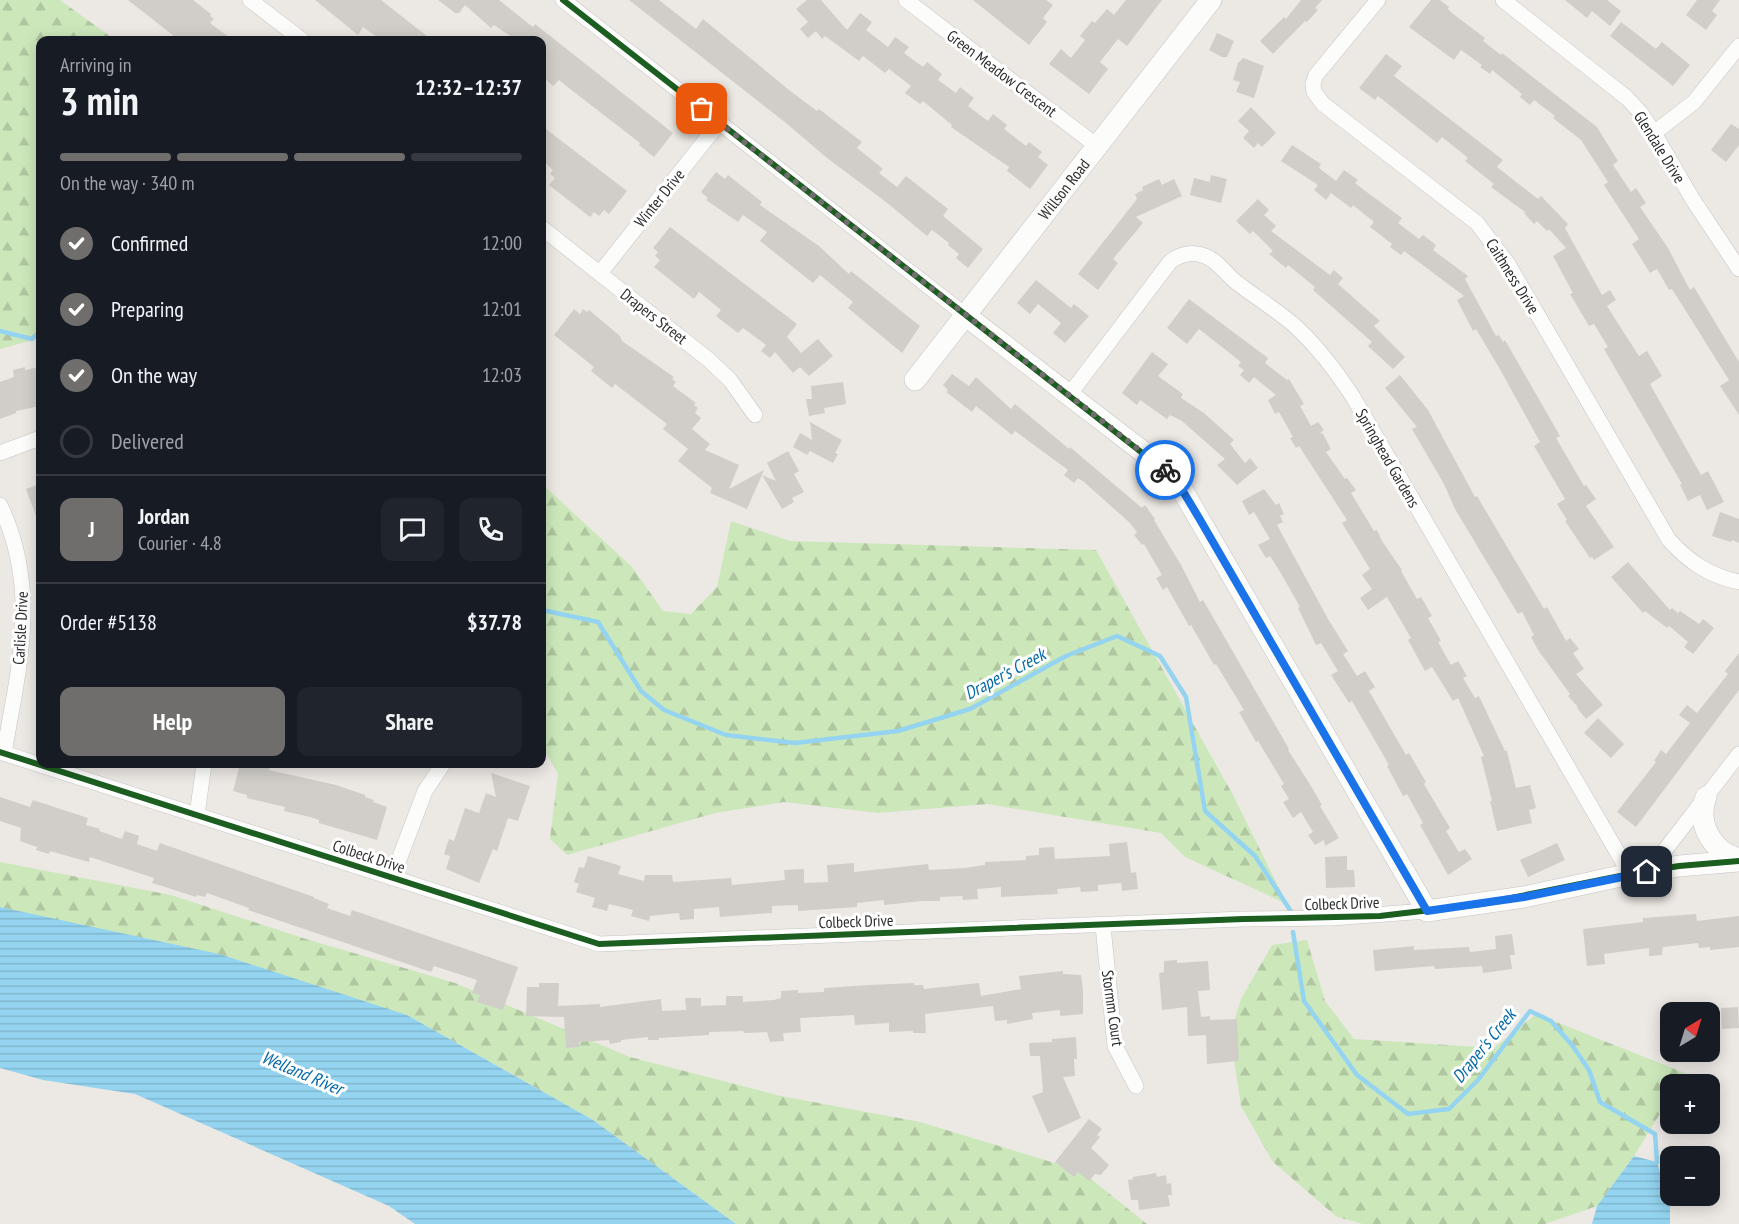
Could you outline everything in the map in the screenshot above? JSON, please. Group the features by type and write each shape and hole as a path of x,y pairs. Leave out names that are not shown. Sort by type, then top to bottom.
{"street":[{"path":"250,0 297,36"},
{"path":"563,0 1157,464 1184,493 1427,911"},
{"name":"Green Meadow Crescent","path":"906,0 1097,146"},
{"name":"Willson Road","path":"915,380 1211,0"},
{"name":"Caithness Drive","path":"1378,0 1316,75 1313,84 1318,99 1328,109 1460,208 1485,231 1508,264 1669,540 1693,563 1707,572 1739,582"},
{"name":"Glendale Drive","path":"1503,0 1627,98 1640,112 1693,200 1739,269"},
{"path":"1654,133 1694,102 1739,46"},
{"name":"Winter Drive","path":"600,273 719,123"},
{"name":"Drapers Street","path":"546,231 709,360 730,380 755,415"},
{"name":"Springhead Gardens","path":"1070,395 1170,262 1180,256 1196,254 1212,259 1236,282 1293,324 1336,370 1639,873"},
{"path":"0,453 36,440"},
{"name":"Carlisle Drive","path":"0,505 20,563 24,601 21,654 2,752"},
{"name":"Colbeck Drive","path":"2,752 36,763"},
{"path":"1639,873 1739,754"},
{"name":"Colbeck Drive","path":"52,768 599,944 1244,919 1331,918 1427,911 1513,898 1679,866 1739,860"},
{"path":"197,815 203,768"},
{"path":"392,878 425,791 440,768"},
{"path":"1706,796 1702,812 1708,834 1723,852 1739,860"},
{"name":"Stormm Court","path":"1103,926 1114,1046 1136,1086"}],"green space":[{"path":"0,0 60,0 110,36 36,36 36,339 0,349"},
{"path":"546,488 632,567 663,611 691,614 717,587 731,521 790,541 1096,550 1233,795 1287,904 1185,857 1161,833 987,804 878,813 784,802 715,813 567,855 550,839 558,774 546,753"},
{"path":"0,862 171,895 306,939 455,983 630,1057 781,1096 920,1122 1081,1171 1147,1224 736,1224 593,1120 407,1015 0,907"},
{"path":"1307,940 1325,1001 1354,1039 1494,1048 1536,1014 1685,1073 1660,1074 1660,1114 1634,1156 1597,1206 1545,1224 1363,1224 1337,1217 1273,1162 1241,1106 1230,1034 1241,999 1272,945"}],"water":[{"name":"Welland River","path":"0,907 219,954 407,1015 593,1120 736,1224 415,1224 389,1206 135,1094 43,1080 0,1068"},
{"path":"1634,1156 1657,1162 1660,1172 1660,1206 1670,1206 1670,1224 1592,1224 1597,1206"}],"building":[{"path":"128,0 193,0 211,14 210,16 214,19 210,23 228,36 174,36"},
{"path":"315,0 381,0 427,36 375,36 363,27 358,35"},
{"path":"438,0 499,0 533,27 535,24 673,133 654,157 639,145 640,143 559,80 553,86 546,80 546,36 510,36 494,25 491,28 465,5 459,13 455,13"},
{"path":"629,0 659,0 696,29 703,19 789,90 817,111 819,109 862,142 857,148 883,169 879,173 897,187 906,176 948,209 943,216 983,249 968,268 956,258 959,254 948,245 949,243 932,230 927,236"},
{"path":"807,0 821,0 847,30 860,13 872,22 866,30 888,47 895,37 909,47 904,53 923,67 927,62 942,74 938,80 956,93 960,87 974,98 968,106 988,121 993,114 1007,125 1004,129 1026,146 1029,142 1042,152 1038,157 1048,165 1030,189 1007,171 1009,167 951,127 952,125 923,101 920,104 905,93 911,86 889,69 885,73 863,56 859,61 825,36 822,39 816,31 808,38 800,29 808,22 796,9"},
{"path":"973,0 1046,0 1053,5 1043,18 1047,22 1029,45"},
{"path":"1126,0 1162,0 1127,46 1118,39 1100,62 1108,69 1089,94 1049,64 1061,49 1071,58 1085,40 1080,36 1092,21 1095,23 1107,9 1114,15"},
{"path":"1301,0 1322,0 1315,8 1318,10 1273,54 1260,41 1284,17 1286,19"},
{"path":"1431,0 1440,0 1449,7 1452,13 1485,38 1483,41 1501,55 1502,53 1597,127 1618,161 1613,165 1631,192 1636,188 1646,203 1640,207 1668,248 1690,290 1694,287 1739,362 1739,415 1720,386 1729,380 1672,289 1669,290 1657,269 1650,273 1632,244 1639,239 1604,185 1608,182 1581,140 1534,100 1530,105 1520,97 1522,94 1492,70 1490,74 1480,67 1482,65 1461,50 1454,60 1409,27"},
{"path":"1565,0 1607,0 1621,11 1610,26 1592,11 1587,18"},
{"path":"1697,0 1720,0 1712,11 1717,15 1706,30 1686,15"},
{"path":"1621,22 1656,49 1662,42 1690,65 1673,86 1610,36"},
{"path":"1217,33 1234,41 1227,57 1222,57 1209,50"},
{"path":"1386,54 1402,66 1394,76 1503,160 1497,167 1538,199 1541,196 1568,224 1565,228 1602,295 1610,290 1616,300 1607,306 1639,356 1647,351 1662,376 1650,384 1701,475 1708,471 1724,502 1707,510 1700,495 1688,501 1680,485 1682,484 1604,349 1608,347 1594,324 1589,326 1570,294 1573,293 1553,256 1566,248 1549,229 1547,231 1537,221 1534,224 1525,212 1491,187 1494,184 1465,161 1468,158 1442,137 1437,143 1378,96 1375,100 1359,88"},
{"path":"1243,58 1264,66 1254,98 1236,92 1240,82 1233,80 1238,63"},
{"path":"1251,107 1276,133 1262,147 1258,143 1254,148 1243,138 1249,131 1238,121"},
{"path":"1731,124 1739,129 1739,145 1726,162 1711,150"},
{"path":"546,129 627,191 609,214 604,210 599,216 594,212 590,217 549,185 555,178 550,174 553,170 546,164"},
{"path":"1292,145 1321,164 1319,168 1336,181 1344,170 1358,180 1355,183 1402,218 1398,223 1419,239 1423,235 1436,245 1433,250 1468,276 1465,279 1496,336 1499,335 1503,342 1505,340 1560,436 1556,438 1584,486 1586,485 1596,499 1586,506 1614,547 1594,560 1590,558 1565,521 1567,520 1557,504 1565,499 1534,446 1540,442 1476,329 1473,331 1457,300 1464,296 1404,251 1401,255 1390,247 1392,244 1370,227 1374,222 1353,205 1351,208 1331,193 1326,200 1314,190 1318,185 1281,161"},
{"path":"716,172 725,179 728,175 762,202 760,205 819,246 849,274 851,271 920,326 902,353 848,308 853,302 820,275 813,283 760,241 767,232 743,215 738,222 706,200 708,198 701,192"},
{"path":"1211,175 1227,179 1221,203 1190,195 1194,178 1210,182"},
{"path":"1159,179 1162,185 1174,179 1182,196 1136,217 1143,223 1113,259 1118,263 1098,290 1078,274 1137,199 1135,194 1143,190 1142,187"},
{"path":"1258,199 1269,210 1264,215 1276,226 1271,231 1330,275 1334,270 1343,278 1338,284 1380,321 1374,326 1405,357 1393,369 1368,346 1372,342 1313,290 1315,287 1288,265 1286,268 1269,254 1273,251 1253,231 1250,234 1236,221"},
{"path":"670,227 797,324 787,337 801,353 818,339 833,356 809,376 800,367 793,373 775,352 770,358 761,351 766,345 743,328 738,333 716,316 721,310 699,292 694,299 654,267 660,260 655,256 658,252 653,248"},
{"path":"1036,280 1071,308 1074,304 1089,316 1065,343 1053,333 1061,323 1038,304 1030,314 1017,303"},
{"path":"1189,299 1268,358 1265,363 1287,380 1289,379 1304,404 1300,406 1311,426 1318,422 1324,430 1320,433 1323,434 1331,449 1326,452 1345,479 1347,478 1356,490 1351,493 1374,531 1377,530 1402,570 1417,599 1421,597 1432,616 1428,618 1441,641 1438,642 1451,665 1458,661 1467,676 1463,678 1475,698 1479,696 1507,751 1516,788 1530,785 1536,808 1529,810 1532,823 1497,831 1481,757 1484,756 1458,698 1453,701 1432,667 1425,671 1408,640 1411,638 1387,597 1368,610 1360,598 1372,589 1362,575 1370,569 1342,523 1347,520 1299,446 1296,448 1290,438 1293,437 1279,412 1275,414 1268,400 1276,395 1254,377 1249,383 1240,375 1244,370 1238,366 1241,362 1199,329 1187,344 1167,328"},
{"path":"574,309 580,314 583,309 587,312 589,310 620,336 622,341 674,377 672,379 676,382 673,386 696,403 694,405 698,408 695,413 701,418 692,429 710,444 705,450 739,465 729,489 764,470 747,509 710,493 712,488 678,461 688,449 663,429 667,424 615,384 612,388 591,371 594,367 554,335"},
{"path":"1152,352 1168,364 1158,376 1183,394 1181,398 1204,413 1234,440 1230,444 1245,463 1250,458 1258,468 1237,485 1217,465 1225,459 1182,421 1170,415 1167,419 1140,400 1137,405 1122,393"},
{"path":"25,367 25,370 36,368 36,407 16,411 0,419 0,382 14,377 13,370"},
{"path":"952,374 969,386 976,377 1011,409 1015,404 1142,508 1145,505 1200,602 1203,600 1339,838 1325,846 1324,840 1315,845 1308,835 1313,832 1301,812 1293,818 1283,802 1289,799 1281,786 1284,784 1239,712 1244,710 1191,625 1189,626 1167,587 1163,590 1156,578 1162,575 1144,544 1142,545 1134,535 1137,532 1130,523 1084,482 1078,478 1074,483 1064,475 1068,470 1015,431 1012,435 976,406 972,412 946,392 948,390 943,385"},
{"path":"1400,375 1428,410 1475,497 1477,496 1544,609 1547,607 1566,641 1570,638 1579,649 1573,653 1584,669 1576,674 1603,705 1586,719 1538,650 1531,637 1534,635 1522,612 1518,614 1455,509 1444,484 1412,429 1417,427 1385,388"},
{"path":"843,382 846,404 824,408 825,413 809,416 806,399 812,399 811,386"},
{"path":"810,422 842,440 833,463 810,451 807,455 793,447 800,433 812,440"},
{"path":"788,451 799,471 794,474 804,492 792,498 794,502 782,509 762,475 776,481 767,463"},
{"path":"36,485 36,516 26,489"},
{"path":"1264,489 1276,505 1279,503 1284,514 1280,516 1283,522 1277,525 1348,651 1343,654 1357,676 1365,671 1375,687 1369,691 1406,755 1409,753 1426,782 1424,784 1450,828 1446,831 1459,852 1465,849 1472,859 1448,875 1420,825 1423,823 1407,794 1403,796 1387,766 1389,765 1352,701 1349,703 1331,675 1338,671 1321,643 1316,645 1298,608 1300,607 1282,575 1270,556 1266,558 1258,545 1270,539 1254,512 1249,515 1242,501"},
{"path":"1720,512 1739,519 1739,543 1712,536"},
{"path":"1628,562 1670,610 1672,608 1678,613 1680,611 1699,624 1703,619 1714,628 1693,654 1684,647 1688,642 1669,626 1667,628 1645,611 1643,613 1611,577"},
{"path":"1739,653 1739,690 1636,827 1617,812 1656,762 1654,761 1661,750 1666,754 1690,723 1679,715 1687,705 1697,713 1728,674 1725,671"},
{"path":"1598,718 1624,744 1611,758 1584,733"},
{"path":"239,768 270,768 269,770 336,785 365,795 374,800 373,802 387,807 377,840 319,823 319,820 284,811 285,807 247,798 247,795 233,791"},
{"path":"491,773 530,786 518,821 508,818 497,851 493,849 479,883 446,869 450,856 444,854 449,839 454,841 465,808 479,813 486,793 496,797"},
{"path":"0,797 30,807 33,800 88,818 86,825 122,839 125,831 139,836 137,844 157,851 160,843 314,897 329,904 327,908 350,916 352,910 518,967 503,1010 477,1002 480,995 472,993 477,980 434,966 431,972 248,910 249,908 207,893 205,897 197,895 196,897 152,883 154,878 90,857 89,862 50,851 49,854 36,850 37,847 20,841 21,828 0,821"},
{"path":"1127,842 1131,873 1136,872 1138,889 1122,891 1121,883 1098,885 1098,891 1081,892 1080,887 1057,889 1058,894 1001,897 1001,887 977,889 978,899 963,900 962,896 940,897 940,901 884,905 884,900 857,903 857,907 798,911 798,905 772,906 772,913 720,917 719,907 694,909 694,919 680,920 679,913 650,916 649,921 631,916 633,910 609,904 607,911 592,907 595,898 576,892 579,884 574,882 579,867 584,868 588,856 621,866 618,874 644,881 645,875 672,875 673,882 731,878 732,885 785,880 784,870 804,869 804,883 828,882 827,865 854,863 854,872 928,864 929,870 965,868 985,865 985,862 1026,860 1026,856 1039,855 1039,848 1054,847 1055,859 1110,856 1109,844"},
{"path":"1557,843 1565,860 1528,877 1520,860"},
{"path":"1347,856 1347,870 1354,870 1355,887 1326,888 1325,857"},
{"path":"1696,914 1697,921 1739,916 1739,947 1710,950 1710,947 1699,948 1698,943 1663,947 1662,955 1649,956 1649,948 1604,954 1605,964 1587,966 1583,929 1643,922 1643,918"},
{"path":"1512,934 1515,955 1510,955 1512,969 1483,973 1482,966 1435,969 1434,966 1375,971 1373,950 1414,946 1414,950 1469,947 1470,952 1496,949 1495,936"},
{"path":"1177,960 1177,963 1208,961 1210,990 1198,991 1201,1017 1210,1016 1210,1020 1237,1019 1239,1061 1207,1064 1206,1035 1188,1036 1187,1007 1162,1010 1159,973 1164,972 1164,961"},
{"path":"1063,971 1063,974 1081,975 1083,1014 1060,1016 1060,1010 1032,1013 1033,1019 1007,1024 1007,1020 995,1021 993,1006 925,1014 926,1033 889,1032 889,1023 855,1025 854,1015 800,1018 801,1032 783,1033 784,1041 770,1042 767,1032 709,1032 709,1035 659,1038 659,1040 648,1040 648,1037 621,1040 621,1042 610,1044 609,1040 579,1042 579,1047 566,1048 564,1017 526,1016 527,987 539,987 539,983 559,983 558,1006 600,1004 600,1007 661,999 662,1011 686,1010 685,998 701,998 701,1006 726,1005 726,996 743,996 743,1002 774,1000 781,998 781,991 824,992 824,988 870,985 914,983 914,985 923,985 924,989 979,983 981,996 1021,989 1019,976"},
{"path":"1738,1007 1739,1028 1722,1029 1721,1008"},
{"path":"1076,1037 1075,1076 1063,1077 1081,1118 1048,1133 1032,1096 1043,1092 1040,1056 1030,1056 1029,1043 1052,1042 1052,1039"},
{"path":"1089,1119 1102,1129 1097,1135 1100,1137 1091,1148 1109,1165 1101,1175 1095,1174 1089,1181 1078,1172 1074,1177 1055,1162"},
{"path":"1156,1173 1157,1177 1166,1175 1167,1184 1171,1183 1172,1195 1168,1195 1170,1206 1139,1210 1138,1200 1131,1200 1128,1180"}],"waterway":[{"name":"Draper's Creek","path":"0,331 32,339 36,335"},
{"name":"Draper's Creek","path":"546,611 598,622 641,691 664,710 726,735 795,743 898,731 970,709 1066,656 1117,636 1160,656 1186,697 1205,811 1255,856 1290,910"},
{"name":"Draper's Creek","path":"1293,932 1304,1001 1357,1075 1408,1114 1449,1109 1478,1080 1530,1011 1551,1021 1572,1045 1589,1070 1600,1102 1655,1134 1657,1162"}],"cycle path":[{"path":"563,0 1164,470 1184,493 1199,518 1427,911"},
{"path":"0,752 36,764"},
{"path":"50,768 599,944 1244,919 1380,916 1481,904 1679,866 1739,861"}],"way so far":[{"path":"702,109 1165,470"}],"route":[{"path":"1165,470 1184,493 1199,518 1427,911 1524,897 1647,872"}]}
